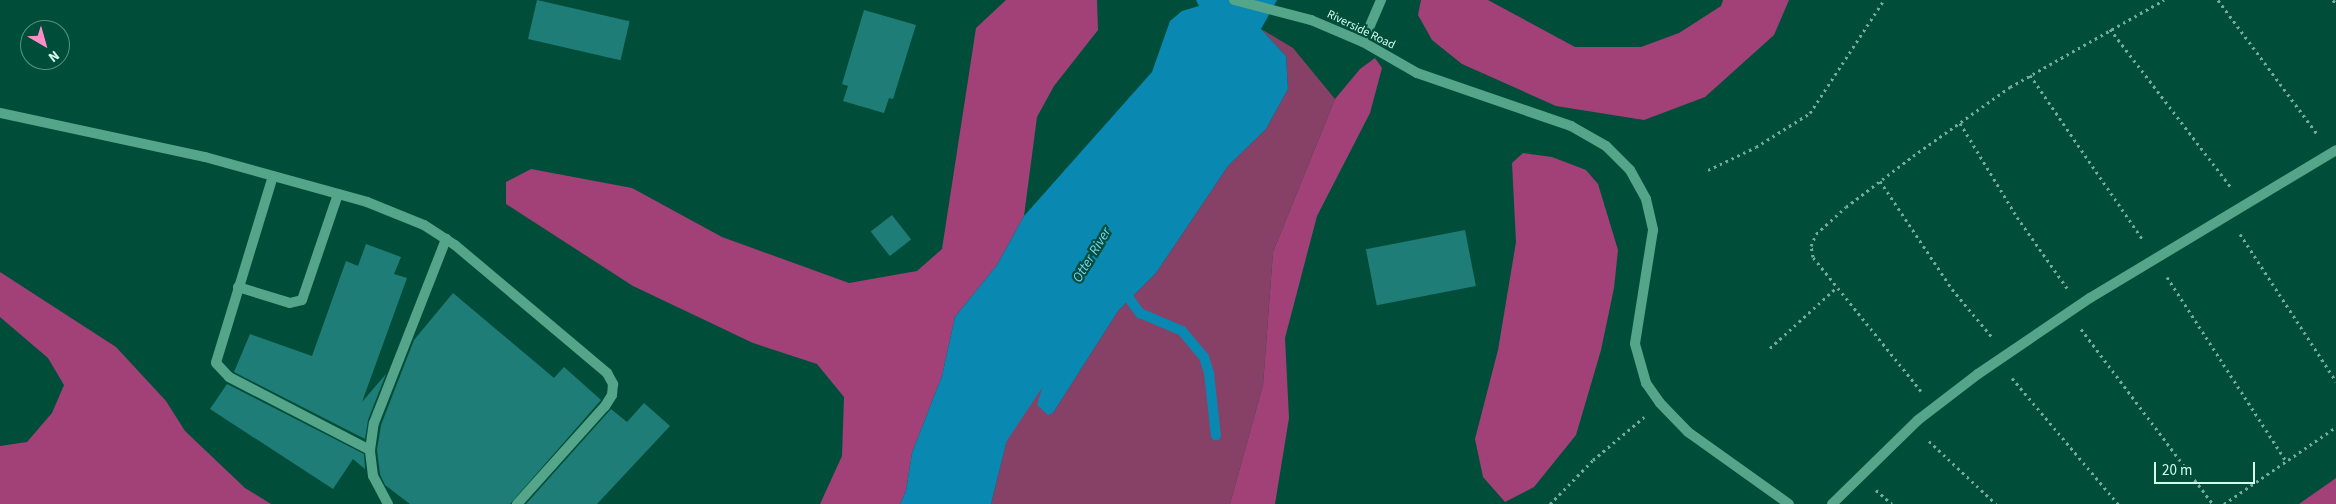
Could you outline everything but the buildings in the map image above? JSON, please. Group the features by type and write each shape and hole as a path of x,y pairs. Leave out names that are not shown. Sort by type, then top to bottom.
{"street":[{"name":"Riverside Road","path":"1234,0 1311,20 1363,42 1417,73 1571,126 1606,146 1630,170 1646,199 1653,230 1636,344 1646,383 1660,404 1688,432 1789,504"},
{"path":"1363,42 1382,0"},
{"path":"0,113 205,157 338,194 397,212 446,239 599,367 613,384 612,395 605,406 517,504"},
{"path":"1832,504 1913,425 1997,361 2080,306 2333,152"},
{"path":"274,176 217,354 216,363 229,377 370,450"},
{"path":"238,287 290,303 302,300 338,194"},
{"path":"388,504 373,476 370,450 374,423 446,239"}],"path":[{"path":"1708,170 1756,147 1810,114 1884,0"},
{"path":"1934,408 1813,257 1811,246 1816,234 1880,181 2010,88 2110,29 2164,0"},
{"path":"2218,0 2333,152"},
{"path":"2333,0 2336,4"},
{"path":"2110,29 2244,205"},
{"path":"1960,123 2017,217 2080,306"},
{"path":"1880,181 1952,289 2007,354"},
{"path":"2228,215 2336,381"},
{"path":"1770,348 1837,287"},
{"path":"2069,313 2213,504"},
{"path":"1997,361 2118,504"},
{"path":"1550,504 1593,460 1660,404"},
{"path":"1913,425 1996,504"},
{"path":"2224,504 2336,427"}],"shaded area":[{"path":"1006,0 1097,0 1098,30 1054,86 1037,117 1024,216 997,265 955,317 942,376 912,453 906,491 900,504 820,504 842,456 844,397 817,364 753,343 633,286 506,204 506,182 531,169 632,188 722,237 849,283 917,271 942,249 976,28"},
{"path":"1421,0 1488,0 1575,47 1641,47 1679,33 1721,6 1723,0 1789,0 1774,35 1705,97 1644,120 1556,106 1462,64 1432,40 1418,15"},
{"path":"1261,29 1293,48 1335,99 1273,252 1263,385 1230,504 991,504 1040,306 1055,279 1087,238 1106,245 1101,266 1080,311 1054,348 1053,413 1118,311 1156,273 1228,166 1266,129 1288,89 1286,56"},
{"path":"1375,58 1382,68 1370,113 1317,216 1285,338 1289,418 1275,504 1230,504 1263,385 1273,252 1335,99 1360,69"},
{"path":"1523,153 1552,157 1586,170 1598,184 1618,250 1614,288 1601,350 1576,435 1534,487 1505,502 1483,477 1475,439 1498,350 1516,242 1512,163"},
{"path":"0,272 116,347 166,401 185,431 245,488 271,504 0,504 0,446 27,442 52,413 64,385 48,358 0,317"},
{"path":"2336,478 2336,504 2299,504"}],"water":[{"path":"1196,0 1277,0 1261,29 1286,56 1288,89 1266,129 1228,166 1156,273 1118,311 1053,413 1048,415 1037,405 1054,348 1080,311 1101,266 1106,245 1087,238 1069,257 1040,307 991,504 900,504 906,491 912,453 942,376 955,317 997,265 1024,216 1152,72 1170,21 1182,11 1199,6"}],"waterway":[{"name":"Otter River","path":"940,504 978,430 1068,295 1142,172"},
{"path":"1123,290 1140,313 1182,331 1204,357 1209,373 1216,436"}]}
